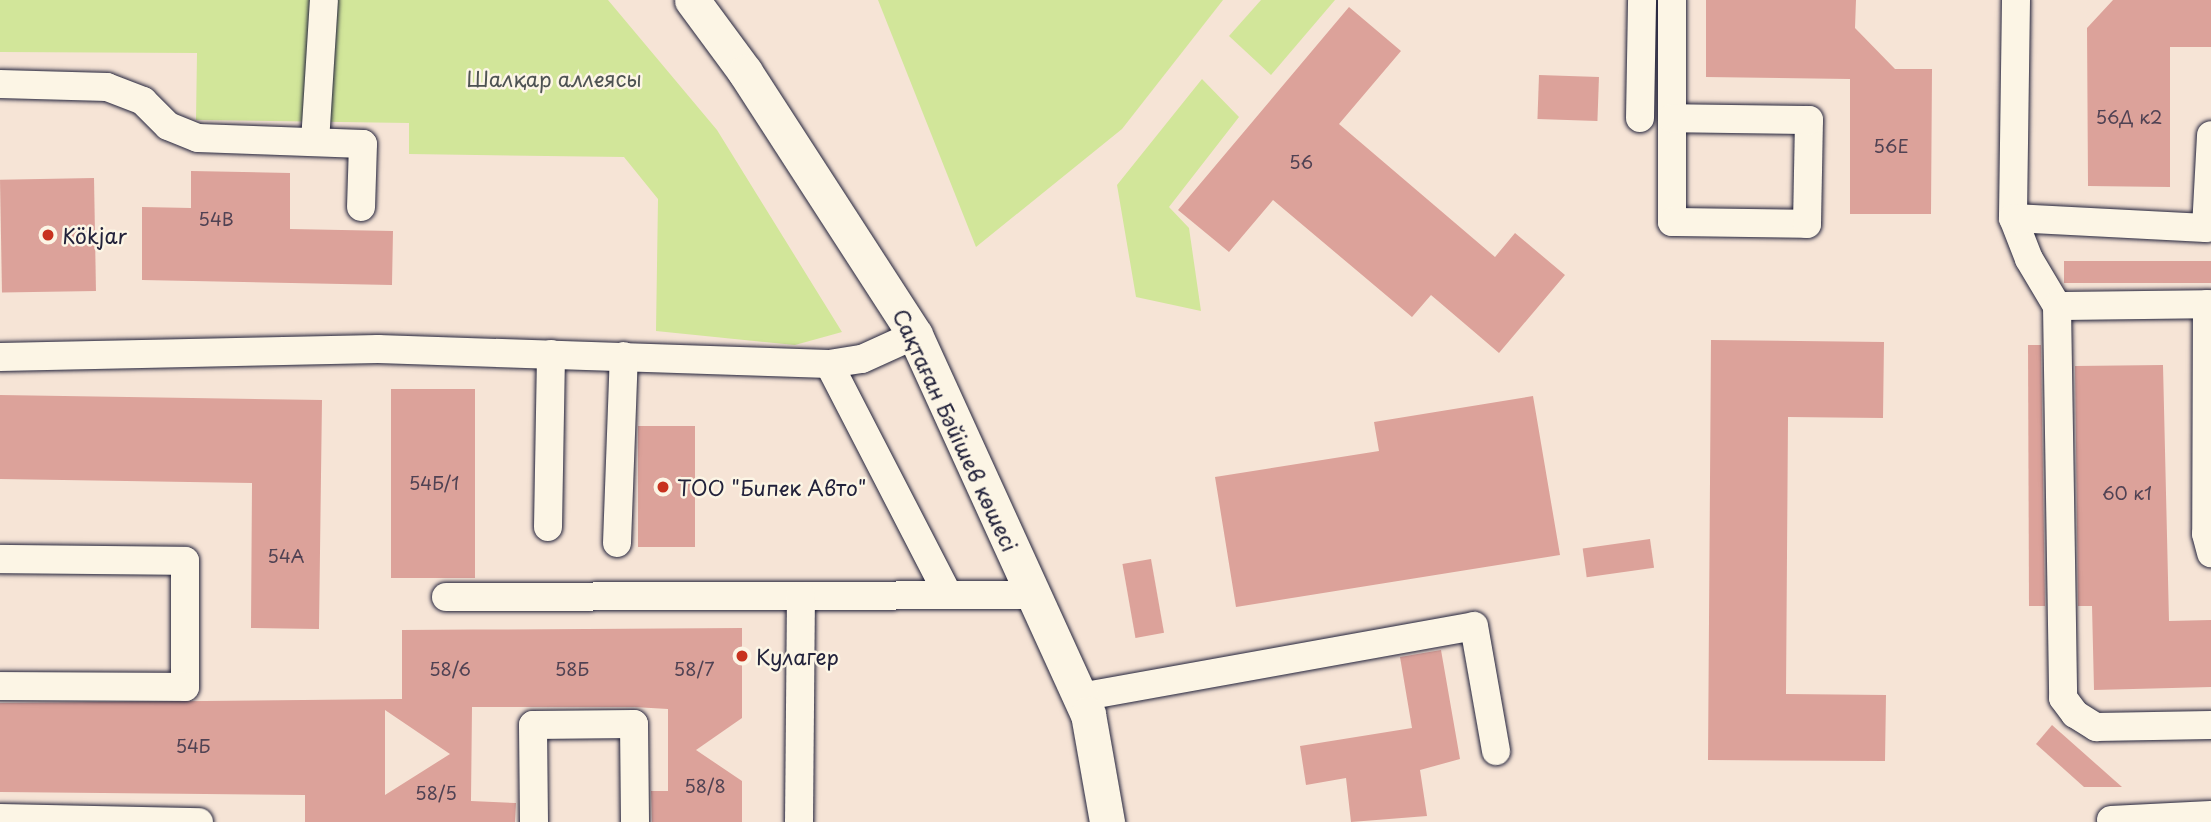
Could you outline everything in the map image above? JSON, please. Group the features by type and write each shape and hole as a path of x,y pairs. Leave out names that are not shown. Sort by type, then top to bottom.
{"main road":[{"name":"Сақтаған Бәйішев көшесі","path":"692,0 745,72 915,335 1088,714 1107,822"}],"lane":[{"path":"315,142 324,0"},
{"path":"1640,118 1642,0"},
{"path":"1672,0 1672,118 1672,222 1808,224 1809,120 1672,118"},
{"path":"2016,0 2013,218 2029,259 2057,306 2063,698 2075,714 2096,727 2211,725"},
{"path":"0,84 107,87 144,101 168,126 198,138 363,144 361,208"},
{"path":"2013,218 2206,228 2211,135"},
{"path":"2057,306 2209,304 2206,534 2211,553"},
{"path":"0,357 366,349 829,364 862,359 915,335"},
{"path":"548,527 551,354"},
{"path":"617,543 624,356"},
{"path":"829,364 948,595"},
{"path":"0,559 186,561 185,687 0,686"},
{"path":"446,597 1034,595"},
{"path":"799,822 801,596"},
{"path":"1080,697 1474,626 1496,751"},
{"path":"534,822 533,725 584,724 634,724 635,822"},
{"path":"0,818 199,822"},
{"path":"2108,821 2208,818"}],"green space":[{"name":"Шалқар аллеясы","path":"0,0 608,0 717,130 842,332 795,345 656,331 658,199 624,157 409,154 409,123 196,120 197,53 0,52"},
{"path":"878,0 1223,0 1122,129 976,247"},
{"path":"1261,0 1335,0 1271,75 1229,36"},
{"path":"1202,79 1239,117 1169,207 1189,228 1201,311 1136,297 1117,185"}],"building":[{"path":"1706,0 1856,0 1855,28 1895,69 1932,69 1931,214 1850,214 1850,79 1706,77"},
{"path":"2113,0 2211,0 2211,47 2170,47 2170,187 2088,186 2087,28"},
{"path":"1349,7 1401,51 1339,124 1495,257 1515,233 1565,275 1499,353 1431,295 1412,317 1273,200 1229,252 1178,210"},
{"path":"1539,75 1599,77 1597,121 1537,119"},
{"path":"191,171 290,173 290,229 393,231 392,285 142,280 142,207 191,208"},
{"name":"Kökjar","path":"94,178 96,291 2,293 0,180"},
{"path":"2064,261 2211,261 2211,283 2064,283"},
{"path":"1711,340 1884,342 1883,418 1788,417 1786,694 1886,695 1885,761 1708,760"},
{"path":"2028,345 2041,345 2045,606 2029,606"},
{"path":"2163,365 2169,621 2211,620 2211,687 2094,690 2092,606 2078,606 2075,366"},
{"path":"391,389 475,389 475,578 391,578"},
{"path":"0,395 322,400 319,629 251,628 252,483 0,479"},
{"path":"1533,396 1560,555 1236,607 1215,477 1379,451 1374,422"},
{"name":"ТОО \"Бипек Авто\"","path":"638,426 695,426 695,547 638,547"},
{"path":"1650,539 1654,568 1587,577 1583,548"},
{"path":"1151,559 1164,633 1135,638 1122,564"},
{"path":"742,628 742,718 696,750 742,781 742,822 652,822 651,791 668,791 668,709 634,707 472,707 471,801 516,803 515,822 305,822 305,795 0,792 0,703 402,699 402,630","holes":["385,710 450,754 385,795"]},
{"path":"1441,650 1460,759 1420,770 1427,816 1351,822 1346,778 1306,785 1300,746 1412,728 1400,657"},
{"path":"2052,725 2122,787 2084,787 2036,744"}],"place":[{"name":"Kökjar","path":"48,235"},
{"name":"ТОО \"Бипек Авто\"","path":"663,487"},
{"name":"Кулагер","path":"742,656"}]}
